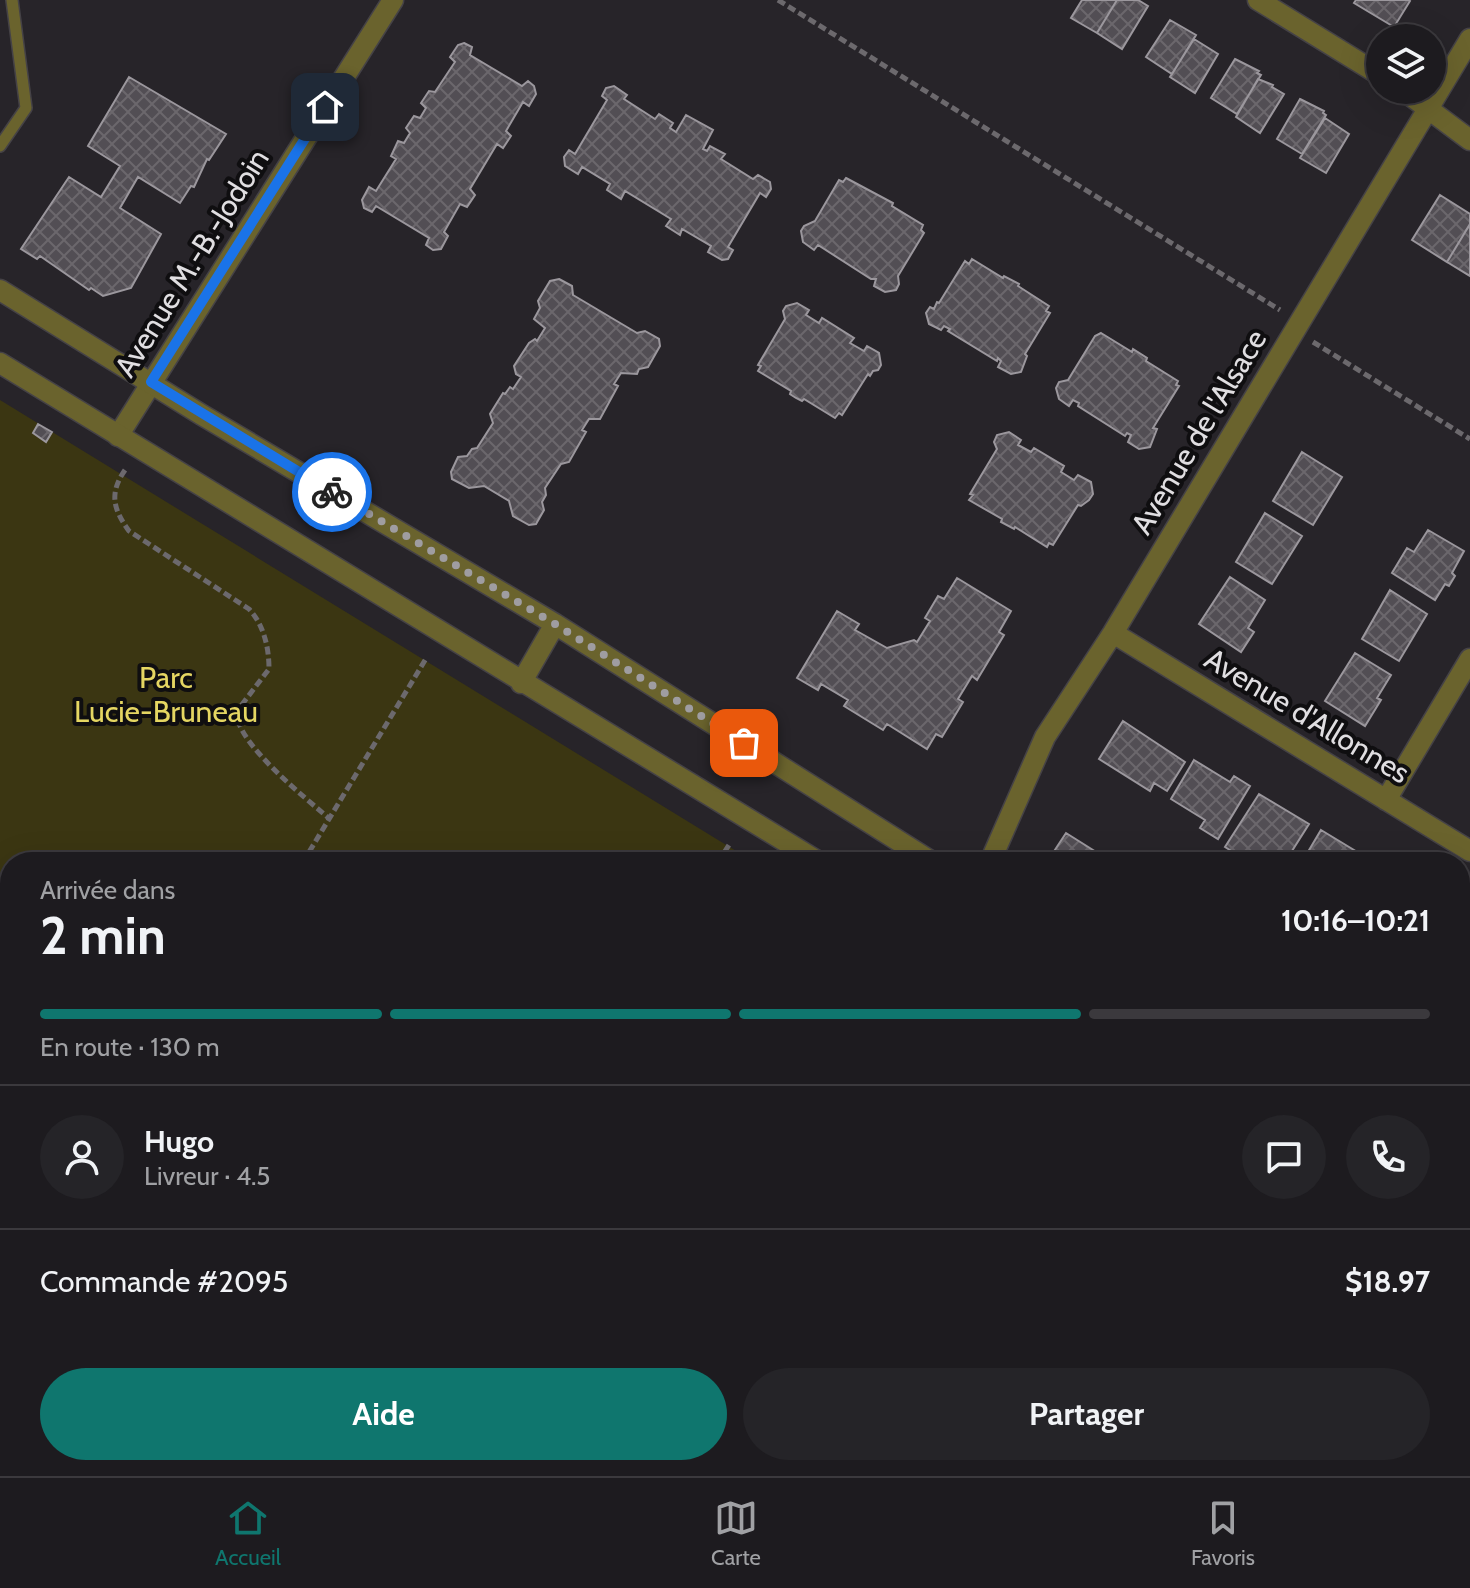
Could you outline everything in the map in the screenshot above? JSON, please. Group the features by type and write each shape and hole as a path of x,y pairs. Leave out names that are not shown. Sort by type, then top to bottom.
{"street":[{"name":"Avenue M.-B.-Jodoin","path":"118,436 393,0"},
{"path":"1258,0 1366,66"},
{"name":"Avenue de l'Alsace","path":"994,852 1045,737 1113,633 1470,39"},
{"path":"1422,104 1470,140"},
{"path":"0,290 215,423 555,624 916,852"},
{"path":"0,363 802,852"},
{"path":"521,683 555,624"},
{"name":"Avenue d'Allonnes","path":"1113,633 1470,851"},
{"path":"1386,800 1470,659"}],"lane":[{"path":"0,146 26,108 12,0"}],"path":[{"path":"778,0 1274,304"},
{"path":"1315,343 1470,439"},
{"path":"125,470 115,486 115,499 122,521 129,531 249,609 258,618 269,669 237,711 238,727 280,776 331,820"},
{"path":"310,852 427,657"},
{"path":"724,852 731,842"}],"green space":[{"name":"Parc Lucie-Bruneau","path":"0,400 738,852 0,852"}],"building":[{"path":"1082,0 1117,0 1097,33 1071,18"},
{"path":"1117,0 1138,0 1148,6 1122,49 1097,33"},
{"path":"1356,0 1410,1 1396,24 1389,24 1354,3"},
{"path":"1170,20 1196,35 1172,74 1146,57"},
{"path":"1194,39 1218,54 1195,93 1170,77"},
{"path":"464,43 472,47 470,55 522,86 528,81 534,86 536,94 529,106 523,102 506,131 511,136 503,148 497,144 470,189 475,195 467,207 460,204 444,232 448,236 441,249 433,250 426,245 429,238 376,206 372,212 364,208 362,200 369,187 376,191 396,159 391,156 398,141 404,143 410,133 406,128 414,116 420,118 426,108 421,103 429,91 435,92 455,62 450,57 458,45"},
{"path":"1235,59 1261,75 1237,114 1211,98"},
{"path":"129,77 226,134 207,159 194,187 191,186 180,203 138,177 120,208 161,234 131,288 103,296 91,288 89,290 40,256 37,259 21,249 69,177 101,197 120,166 88,146"},
{"path":"1258,79 1284,94 1260,133 1236,117"},
{"path":"614,86 627,95 624,99 655,119 659,114 673,123 670,128 676,132 686,115 713,130 703,149 707,151 710,146 725,154 721,159 753,179 758,175 770,182 771,189 766,197 760,193 728,247 733,250 728,259 722,260 708,252 711,246 682,229 680,235 666,226 671,219 625,191 621,199 607,190 610,184 582,167 578,174 565,166 564,157 569,150 575,154 607,100 602,96 606,88"},
{"path":"1300,99 1326,115 1302,154 1277,139"},
{"path":"1325,118 1349,134 1326,173 1300,158"},
{"path":"846,178 893,203 892,206 923,225 921,230 924,233 898,276 896,290 885,292 874,286 876,279 871,279 818,245 814,250 803,242 801,231 804,226 815,221 839,180 843,182"},
{"path":"1440,195 1470,214 1470,224 1447,262 1412,240"},
{"path":"1470,224 1470,276 1447,262"},
{"path":"972,259 1019,284 1049,306 1046,311 1050,313 1025,354 1021,372 1011,374 998,367 1001,361 998,358 997,361 944,326 941,330 929,324 926,313 939,303 965,261 969,264"},
{"path":"559,279 572,286 573,295 637,333 645,331 659,339 660,346 648,367 639,369 637,374 621,373 614,384 618,386 600,419 589,419 582,430 586,432 569,462 561,464 545,488 544,510 536,524 529,525 513,516 509,501 484,486 469,488 452,479 451,472 458,457 467,456 477,448 493,423 490,414 503,393 510,387 513,389 521,377 516,374 514,366 529,343 535,339 537,341 545,328 534,319 540,308 538,301 550,281"},
{"path":"797,303 809,310 806,315 819,323 822,318 854,338 850,343 864,351 867,346 879,353 881,365 878,370 870,376 868,374 842,415 839,413 835,418 804,399 796,398 790,394 791,391 758,371 761,366 758,365 785,319 783,311 786,306"},
{"path":"1101,333 1132,352 1133,349 1178,381 1176,385 1179,386 1153,428 1157,429 1150,447 1139,449 1128,442 1131,435 1127,433 1125,436 1073,400 1069,406 1059,399 1056,388 1059,382 1068,380 1095,336"},
{"path":"38,424 52,432 46,442 33,433"},
{"path":"1009,432 1021,440 1018,445 1031,452 1034,448 1064,466 1061,472 1074,480 1078,475 1091,482 1093,494 1081,506 1078,505 1053,545 1049,543 1047,547 969,500 997,449 994,442 997,435"},
{"path":"1302,452 1342,477 1313,525 1273,501"},
{"path":"1265,513 1302,536 1272,584 1236,562"},
{"path":"1428,530 1464,551 1452,573 1455,576 1449,586 1445,584 1435,600 1392,573 1407,548 1414,552"},
{"path":"1230,577 1265,600 1248,628 1254,632 1241,652 1199,624"},
{"path":"957,578 1011,611 999,632 1004,635 977,680 972,676 958,699 963,702 942,737 936,734 927,749 887,724 883,730 844,706 848,700 821,684 818,690 797,678 837,611 859,624 855,630 887,648 914,640 917,642 930,621 925,618 938,596 944,599"},
{"path":"1390,590 1427,614 1399,661 1362,639"},
{"path":"1355,653 1391,675 1377,698 1381,700 1365,726 1325,701"},
{"path":"1123,721 1185,762 1167,791 1154,783 1150,791 1099,759"},
{"path":"1194,760 1230,782 1234,776 1250,786 1218,839 1200,828 1205,820 1171,799"},
{"path":"1259,794 1309,824 1291,852 1233,852 1225,847"},
{"path":"1321,830 1357,852 1308,852"},
{"path":"1066,833 1096,852 1054,852"}],"way so far":[{"path":"332,492 555,624 744,743"}],"route":[{"path":"325,107 151,382 332,492"}]}
